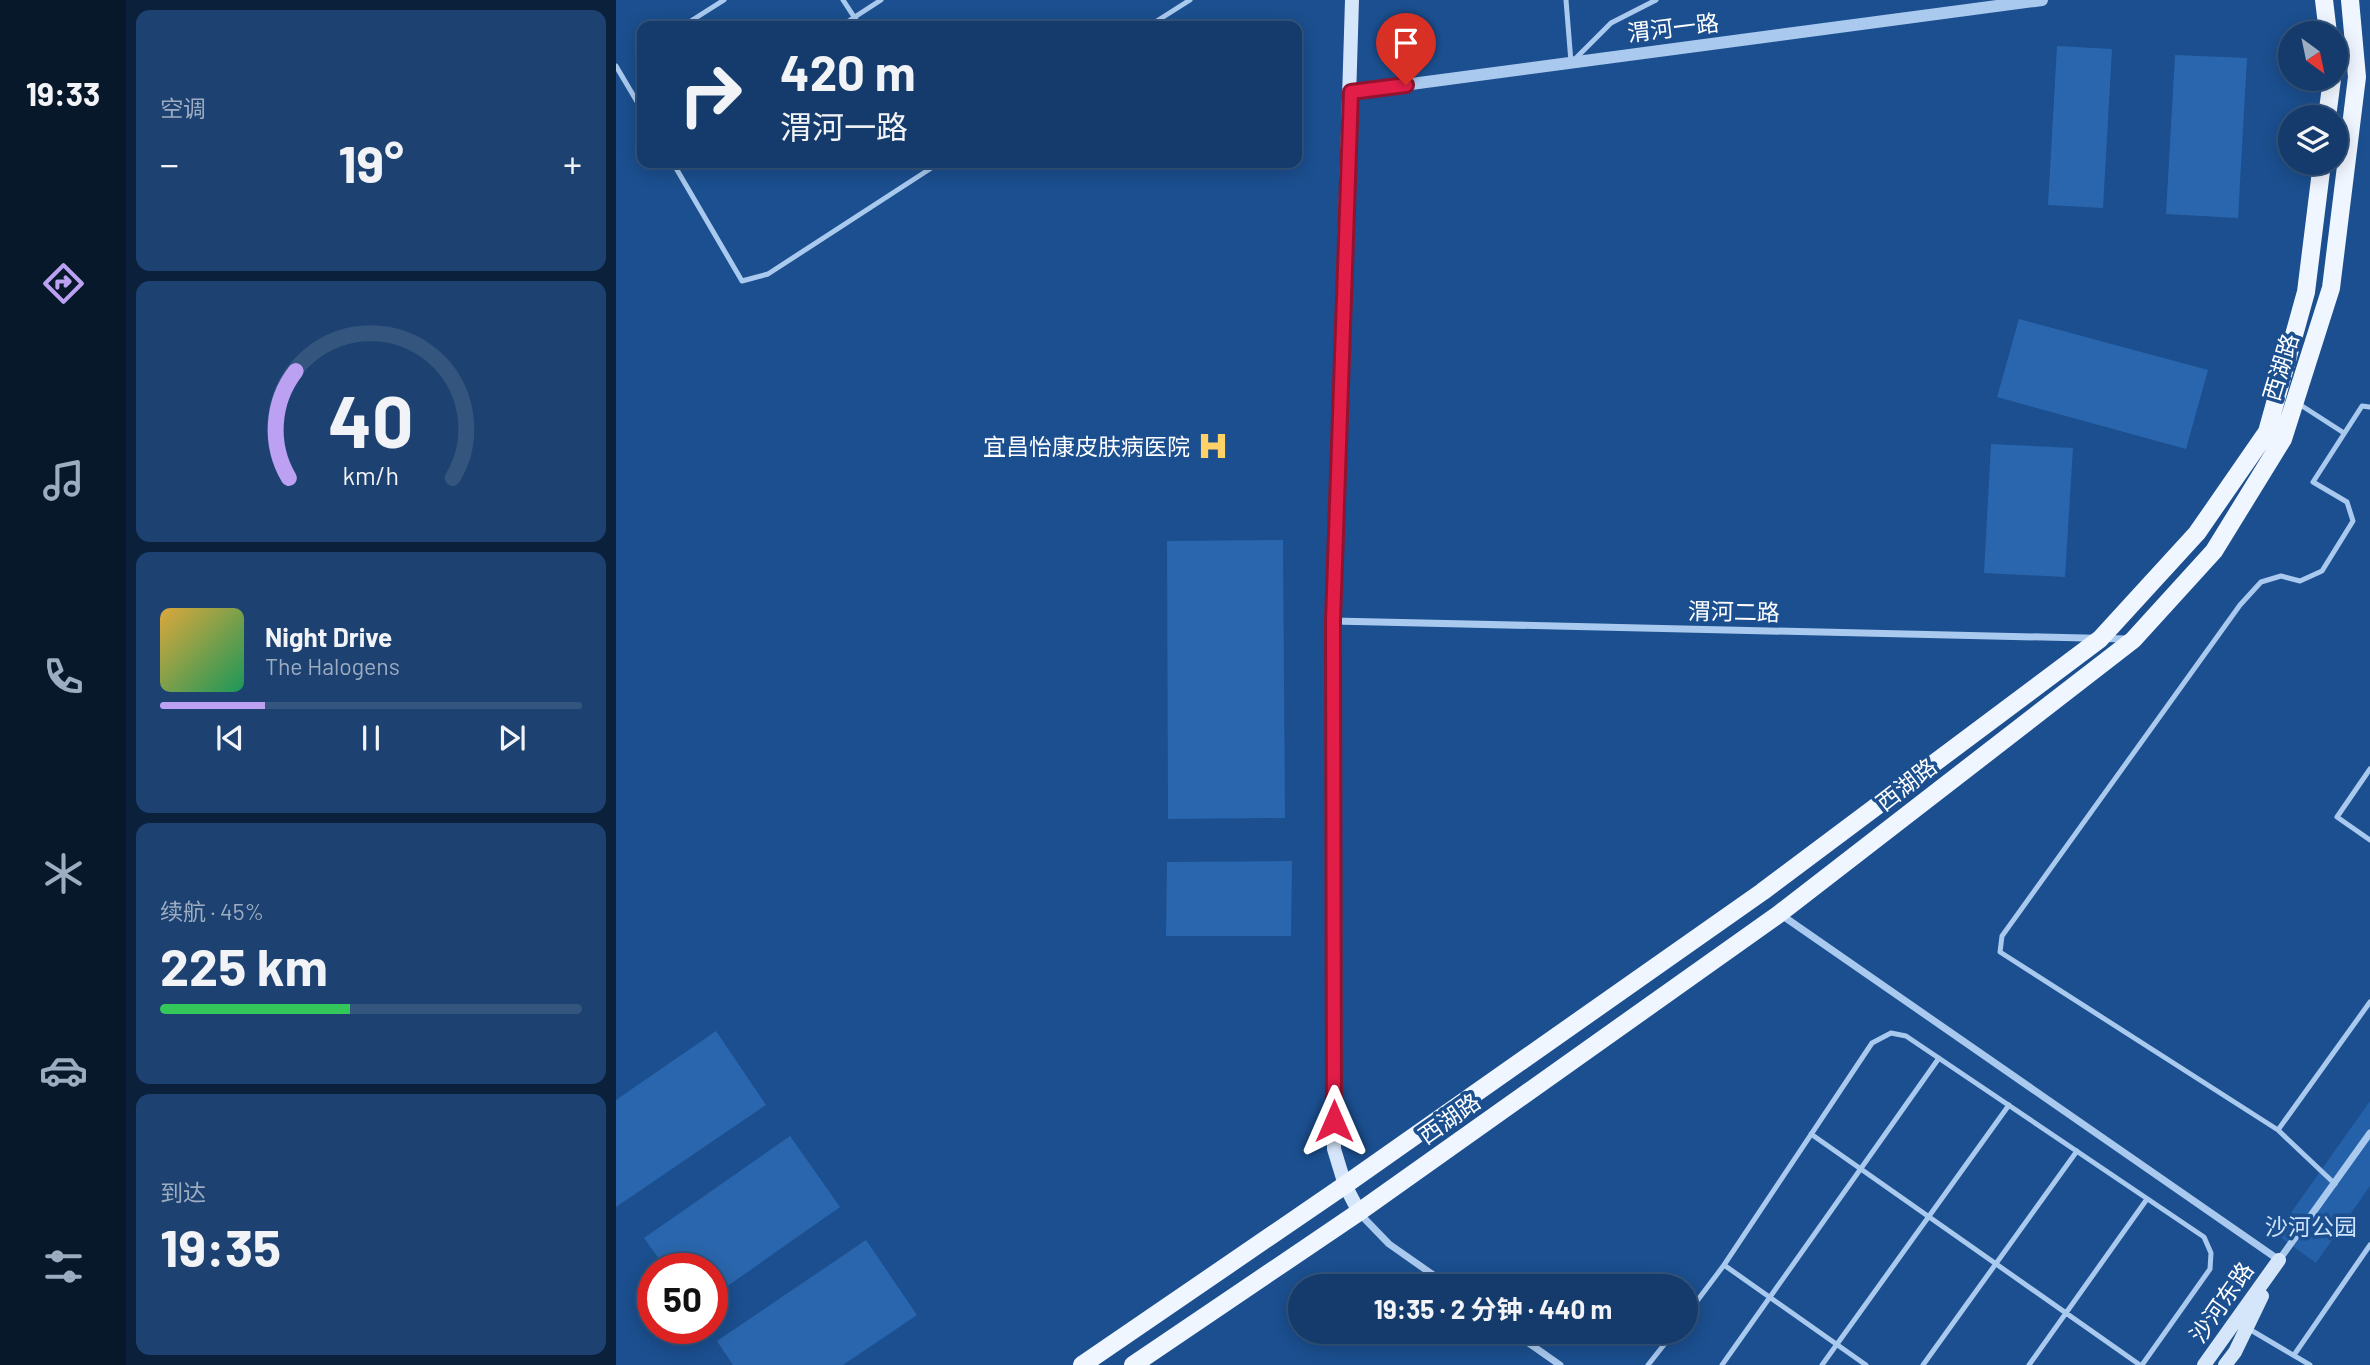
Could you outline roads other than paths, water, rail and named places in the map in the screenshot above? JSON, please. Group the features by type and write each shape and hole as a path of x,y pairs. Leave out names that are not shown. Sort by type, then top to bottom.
{"main road":[{"path":"1352,0 1333,621 1334,1149 1345,1185 1359,1212"},
{"path":"2324,0 2327,21"},
{"name":"西湖路","path":"1133,1365 1359,1212 1779,914 2133,640 2214,551 2283,439 2330,288 2357,77 2350,0"},
{"name":"西湖路","path":"1082,1365 1345,1185 1762,892 2100,639 2197,533 2267,432 2306,292 2321,175"},
{"name":"沙河东路","path":"2225,1365 2235,1352 2279,1260"},
{"name":"沙河东路","path":"2204,1365 2279,1260"}],"street":[{"name":"渭河一路","path":"1351,92 2042,0"},
{"name":"渭河二路","path":"1333,621 2133,640"},
{"path":"1779,914 2279,1260 2370,1133"},
{"path":"1359,1212 1389,1244 1432,1274"},
{"path":"1530,1344 1560,1365"}],"lane":[{"path":"691,21 724,0"},
{"path":"843,0 857,21"},
{"path":"848,21 881,0"},
{"path":"1157,21 1189,0"},
{"path":"1566,0 1572,62"},
{"path":"1572,62 1611,23 1656,0"},
{"path":"616,66 637,102"},
{"path":"676,168 743,281 768,274 931,168"},
{"path":"2279,391 2344,433"},
{"path":"2335,1184 2278,1130 2000,952 2002,936 2240,605 2261,582 2281,576 2300,581 2322,571 2353,521 2347,502 2313,482 2362,406 2370,407"},
{"path":"2370,769 2337,817 2370,840"},
{"path":"2278,1130 2370,1002"},
{"path":"1698,1300 1872,1043 1891,1033 1906,1036 2204,1237 2211,1252 2210,1269 2141,1365 1811,1133"},
{"path":"1722,1365 1939,1058"},
{"path":"1822,1365 2009,1105"},
{"path":"1923,1365 2077,1151"},
{"path":"2029,1365 2147,1199"},
{"path":"2294,1356 2370,1245"},
{"path":"1724,1265 1866,1365"},
{"path":"2247,1327 2310,1365"},
{"path":"1648,1365 1665,1344"}],"place":[{"name":"宜昌怡康皮肤病医院","path":"1213,446"}],"park label":[{"name":"沙河公园","path":"2311,1226"}]}
